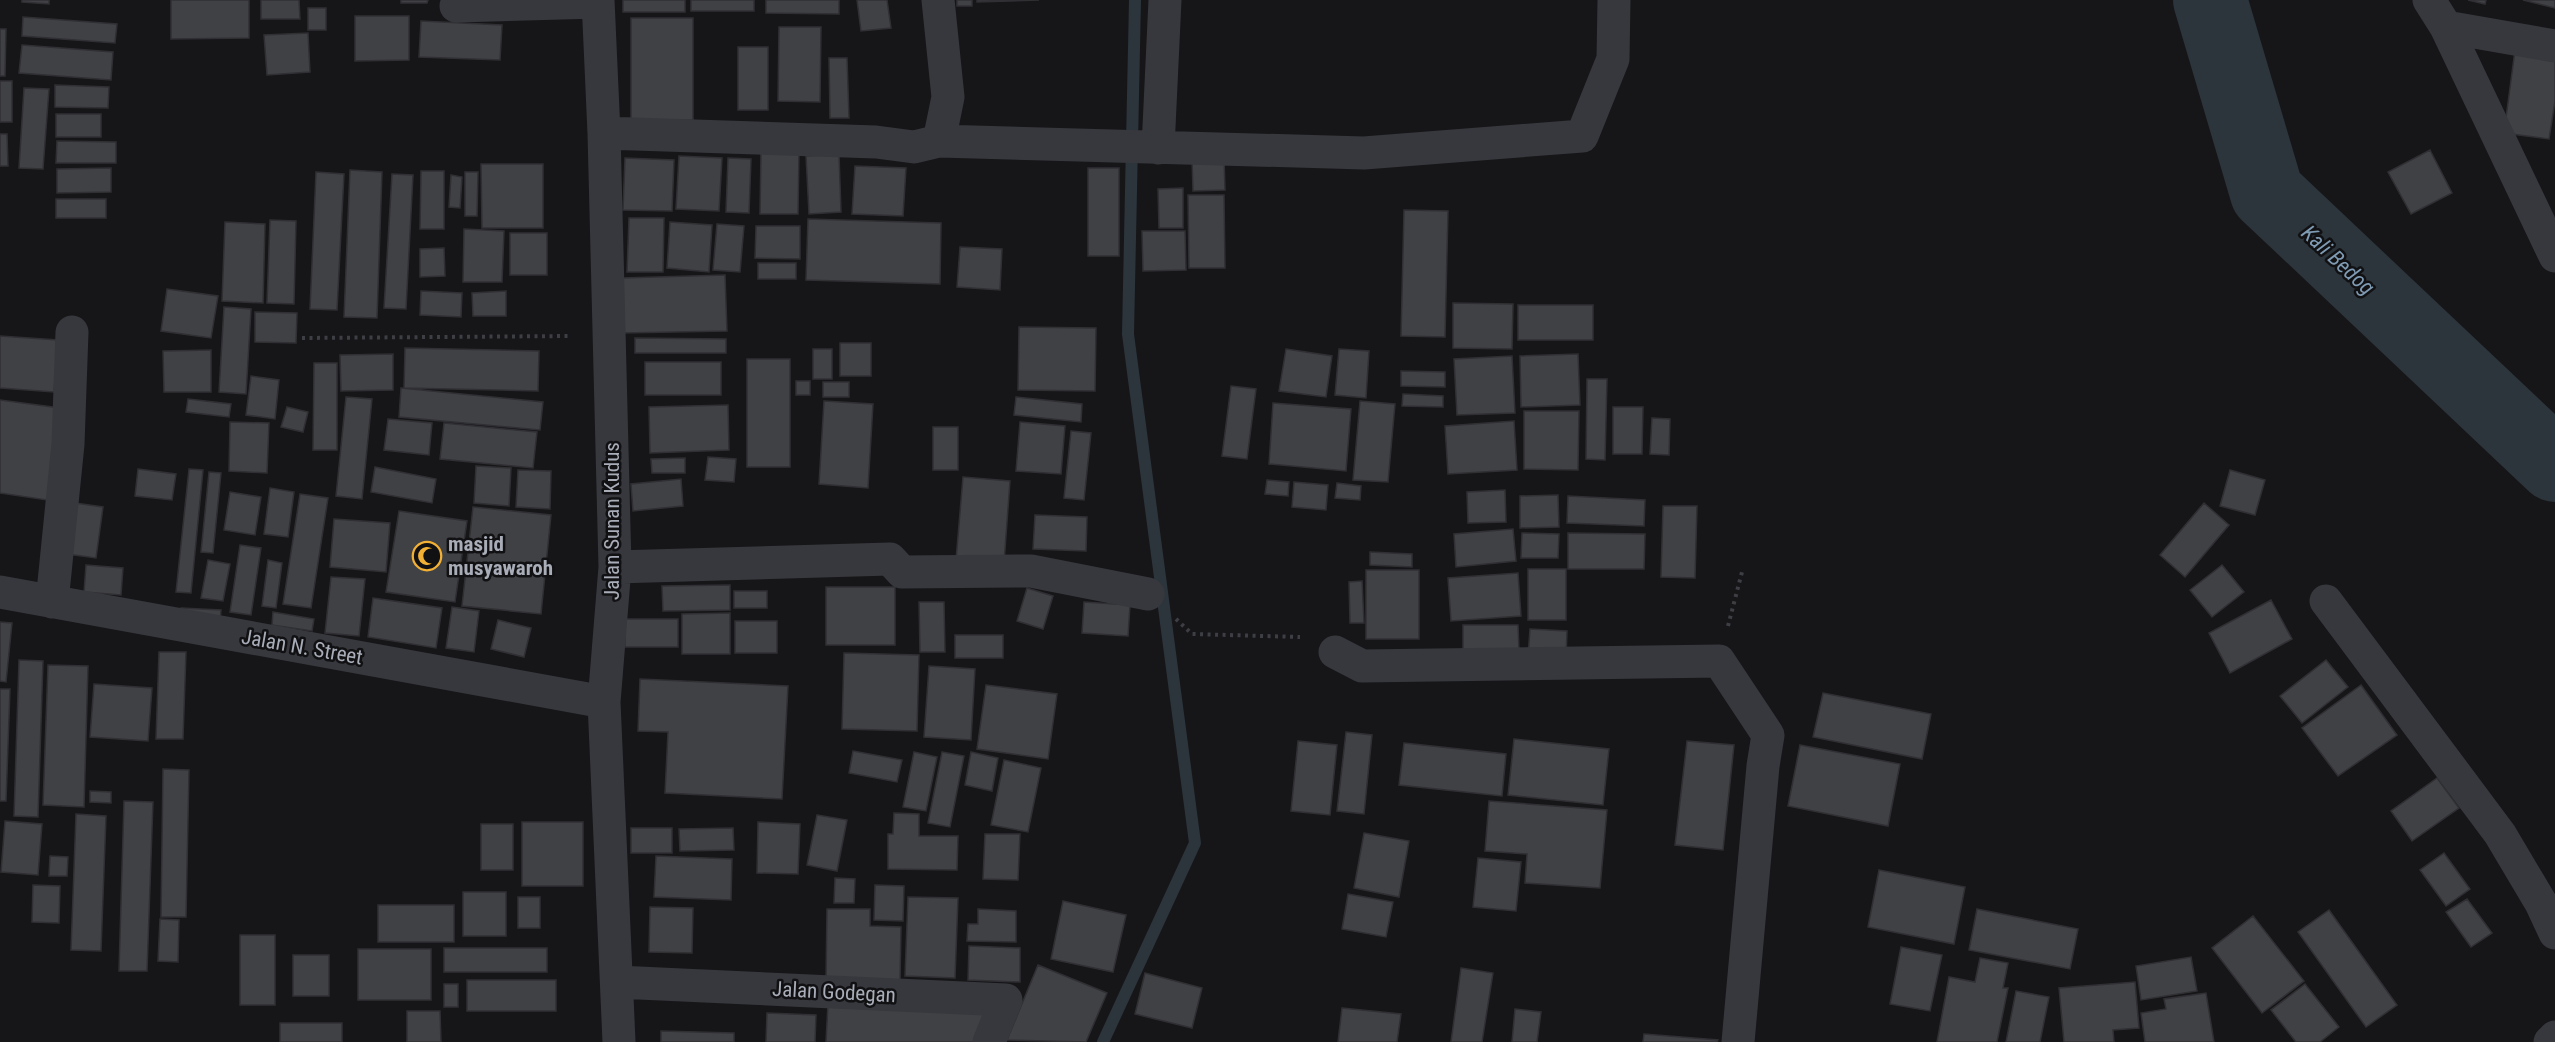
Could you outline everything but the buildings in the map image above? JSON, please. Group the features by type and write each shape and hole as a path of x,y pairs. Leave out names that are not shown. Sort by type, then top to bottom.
{"street":[{"path":"938,0 948,97 939,141"},
{"path":"1158,148 1165,0"},
{"path":"604,133 876,142 914,147 939,141 1364,153 1582,136 1613,59 1614,0"},
{"path":"2429,0 2446,27 2555,256"},
{"path":"456,6 598,1"},
{"name":"Jalan Sunan Kudus","path":"598,1 604,133 615,567 604,702 619,1042"},
{"path":"2446,27 2555,45"},
{"path":"52,602 68,444 72,332"},
{"path":"615,567 890,559 902,572 1031,571 1148,594"},
{"name":"Jalan N. Street","path":"0,592 604,702"},
{"path":"2326,601 2500,834 2541,903 2555,933"},
{"path":"1335,652 1362,666 1719,661 1768,735 1763,766 1738,1042"},
{"name":"Jalan Godegan","path":"617,982 1006,1000 989,1042"},
{"path":"2550,1042 2555,1037"}],"path":[{"path":"302,338 610,335"},
{"path":"1719,661 1742,572"},
{"path":"1148,594 1192,634 1293,635"}],"waterway":[{"path":"1103,1042 1195,843 1128,334 1135,0"},
{"name":"Kali Bedog","path":"2210,0 2267,193 2555,465"}],"place":[{"name":"masjid musyawaroh","path":"427,556"}]}
